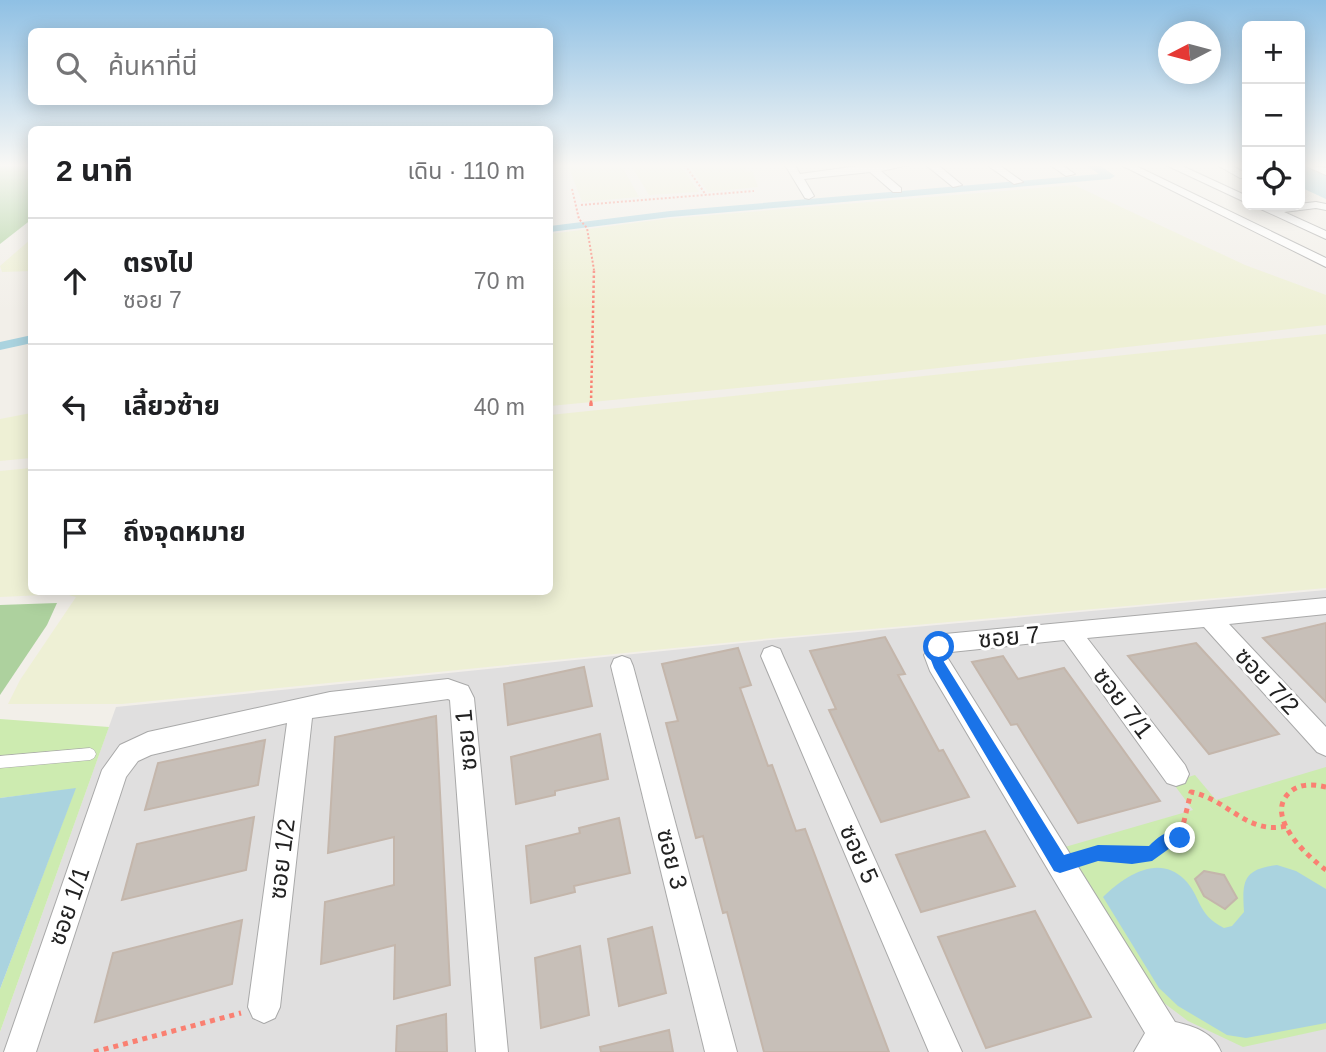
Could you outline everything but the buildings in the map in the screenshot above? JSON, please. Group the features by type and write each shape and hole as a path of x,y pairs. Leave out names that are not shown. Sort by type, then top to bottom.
{"street":[{"path":"1224,214 1326,263"},
{"path":"1279,214 1326,235"},
{"name":"ซอย 7","path":"1158,1045 1060,865 935,655 945,643 1326,606"},
{"name":"ซอย 7/2","path":"1209,617 1326,744"},
{"name":"ซอย 7/1","path":"1070,632 1176,774"},
{"name":"ซอย 5","path":"772,656 946,1052"},
{"name":"ซอย 3","path":"622,666 721,1052"},
{"name":"ซอย 1","path":"120,761 138,747 148,744 330,704 448,689 460,693 463,698 492,1052"},
{"name":"ซอย 1/2","path":"264,1007 301,711"},
{"name":"ซอย 1/1","path":"20,1052 120,761"},
{"path":"1158,1045 1187,1041 1205,1052"}],"lane":[{"path":"0,762 90,754"}],"path":[{"path":"578,214 587,228 594,266 591,405"},
{"path":"1326,787 1303,785 1290,789 1283,798 1282,811 1286,826 1296,843 1326,870"},
{"path":"1060,865 1098,853 1132,856 1152,853 1166,840 1180,838 1185,806 1191,792 1225,804 1255,827 1264,830 1286,826"},
{"path":"94,1052 264,1007"}],"shaded area":[{"path":"1326,590 1326,1052 0,1052 0,1032 116,707 780,639"}],"green space":[{"path":"0,214 28,214 28,222 0,244"},
{"path":"723,214 1136,214 1245,265 1326,295 1326,325 875,375 553,406 553,234"},
{"path":"28,242 28,271 2,272 0,266"},
{"path":"1326,334 1326,588 773,638 122,704 8,704 20,680 76,597 69,595 553,595 553,415"},
{"path":"28,414 28,458 0,461 0,419"},
{"path":"28,468 28,595 43,595 0,597 0,471"},
{"path":"57,603 47,625 0,695 0,605"},
{"path":"0,719 109,727 0,1032 0,989 75,789 0,798"},
{"path":"1326,767 1326,1029 1243,1047 1188,1021 1164,1003 1150,986 1065,847 1193,810 1172,782 1195,775 1216,800"}],"water":[{"path":"76,788 0,989 0,798"},
{"path":"1277,865 1296,871 1326,889 1326,1023 1246,1038 1227,1035 1178,1006 1159,988 1103,897 1120,882 1141,871 1163,868 1174,871 1184,879 1208,917 1224,928 1232,926 1244,912 1245,885 1251,873"}],"waterway":[{"path":"553,229 669,214"},
{"path":"0,346 28,340"}],"route":[{"path":"939,647 935,655 938,664 1060,865 1098,853 1132,856 1152,853 1166,840 1180,838"}]}
